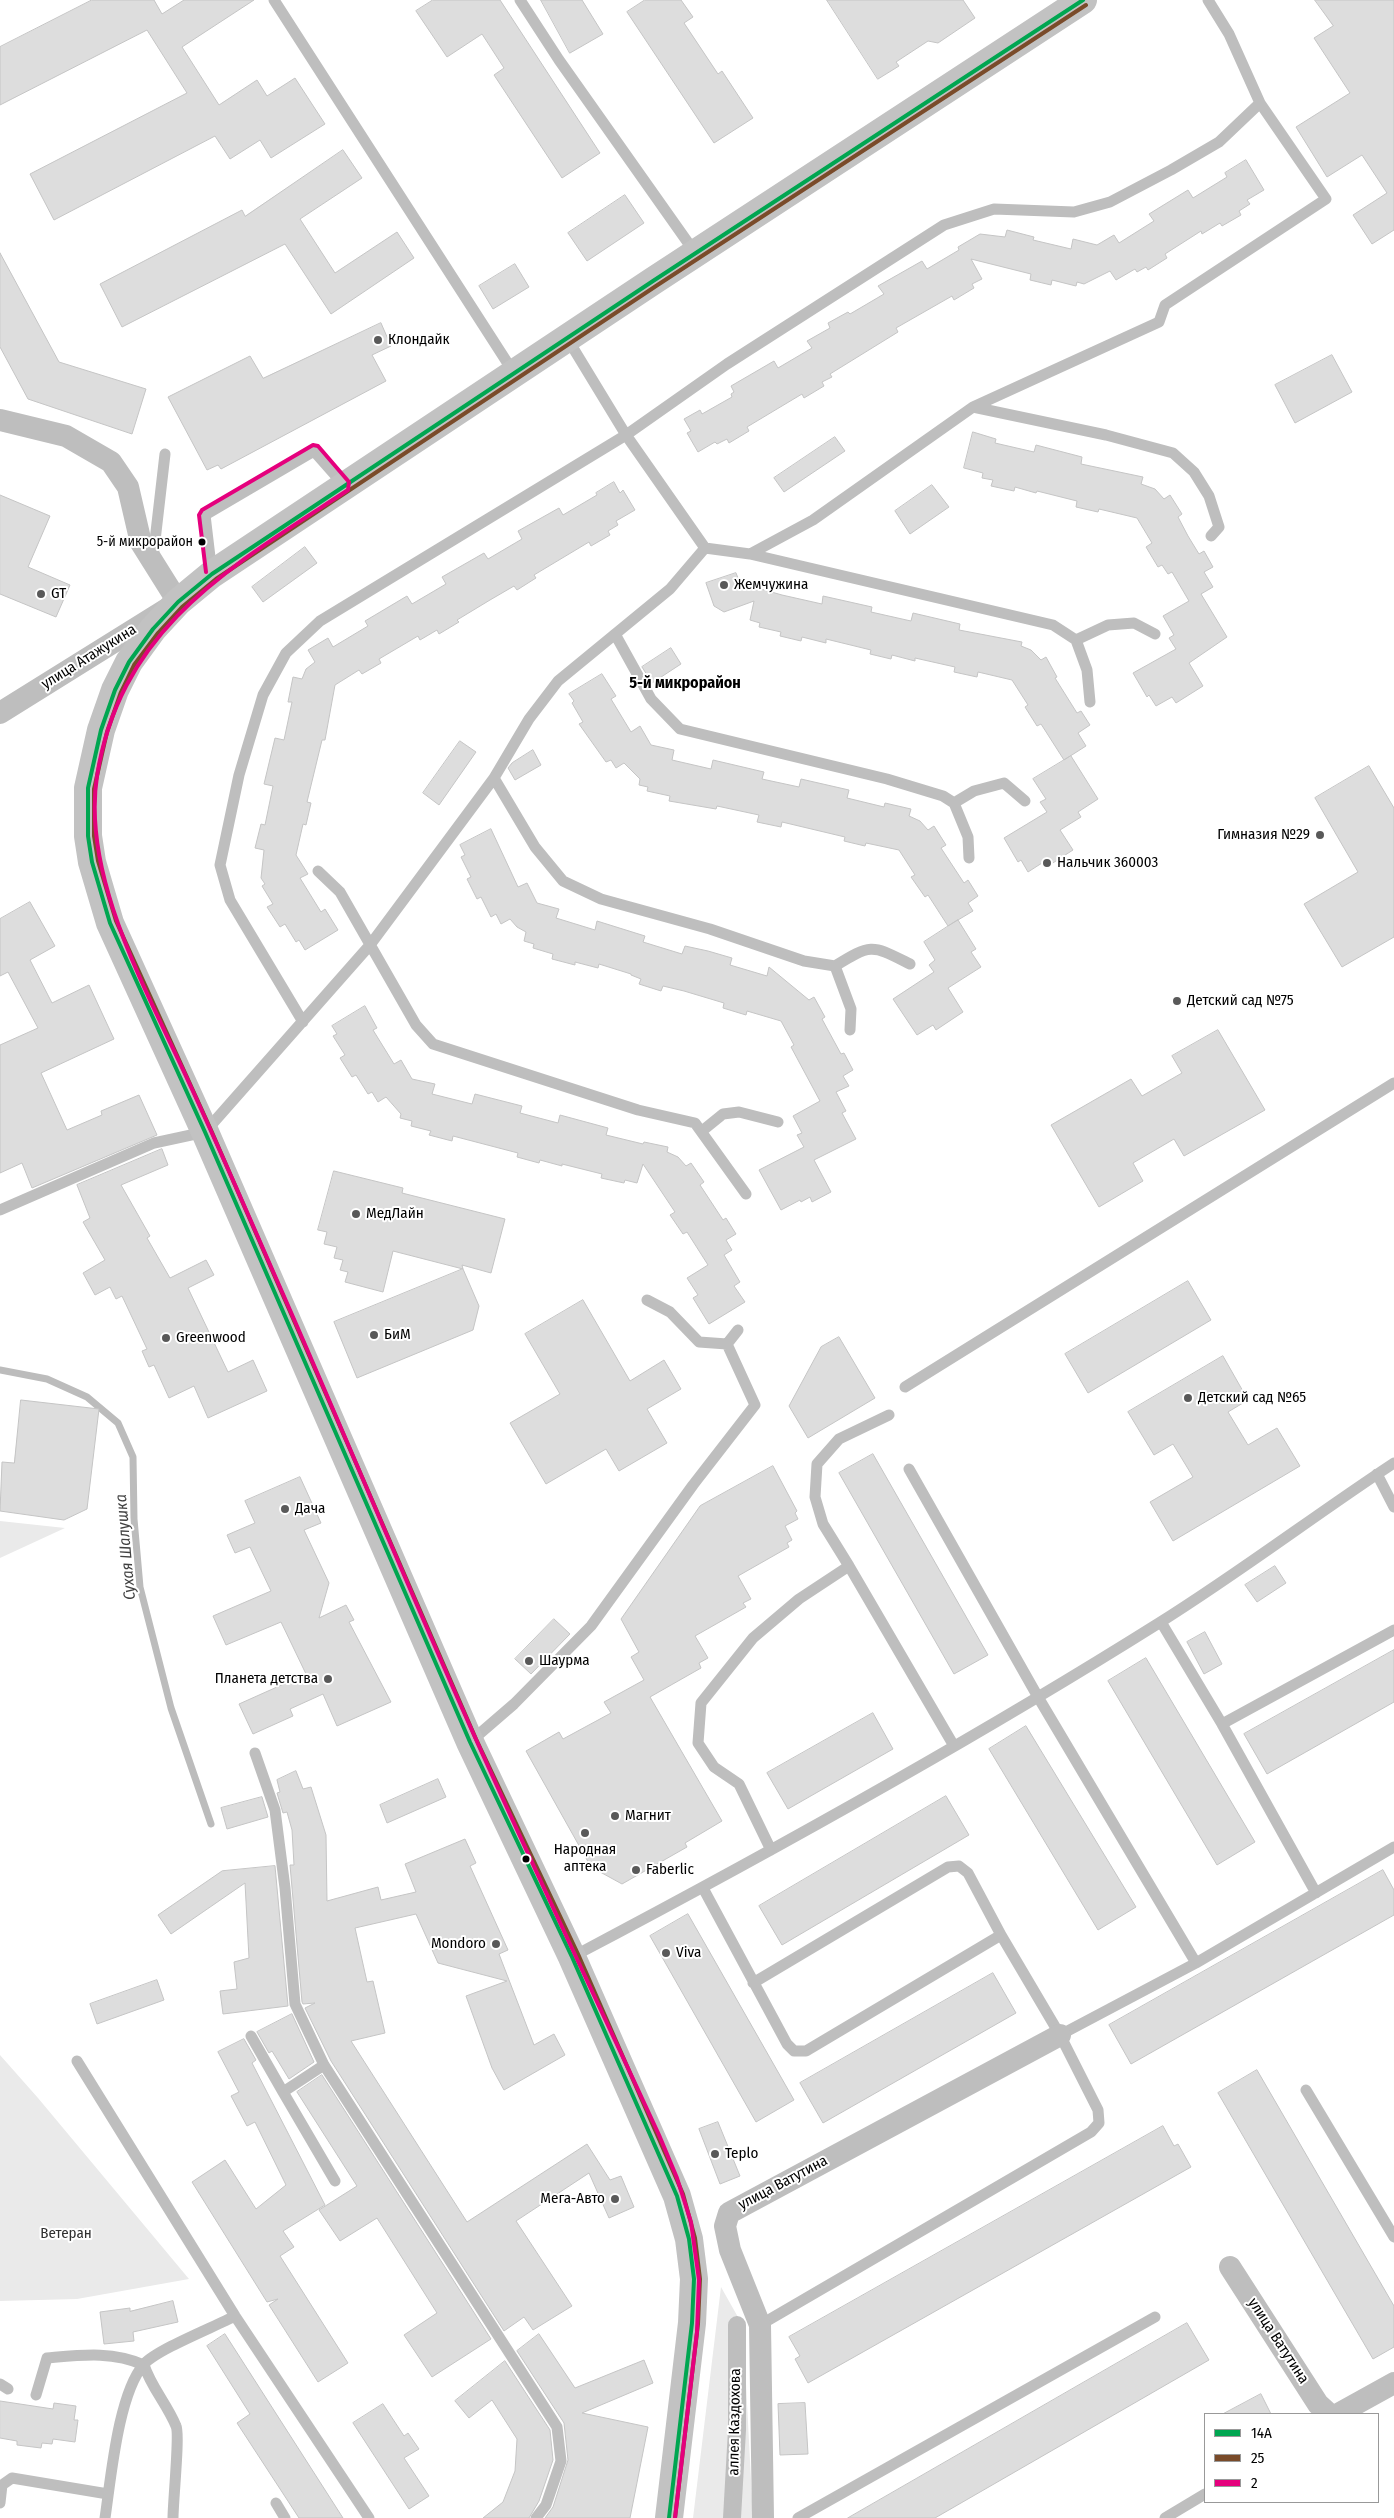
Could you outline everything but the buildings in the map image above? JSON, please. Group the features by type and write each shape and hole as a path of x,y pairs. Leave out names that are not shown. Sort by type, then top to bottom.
{"main road":[{"path":"669,2518 692,2323 694,2280 689,2239 670,2178 572,1957 470,1742 205,1132 110,923 92,862 88,836 87,808 92,767 100,730 115,690 129,662 153,629 178,602 212,574 567,338 1083,0"}],"street":[{"path":"0,420 66,436 111,462 128,487 141,543 178,602"},
{"name":"улица Атажукина","path":"0,713 178,602"},
{"name":"улица Ватутина","path":"764,2518 760,2325 730,2250 725,2226 729,2213 1060,2035"},
{"name":"улица Ватутина","path":"1230,2266 1318,2404 1328,2413"},
{"name":"аллея Каздохова","path":"732,2518 737,2430 737,2325"},
{"path":"1340,2413 1394,2383"}],"lane":[{"path":"274,0 514,373"},
{"path":"520,0 558,60 696,254"},
{"path":"750,554 813,520 973,407 1160,322 1165,305 1326,199 1260,103 1229,34 1208,0"},
{"path":"303,1022 230,900 220,865 239,774 263,695 286,653 320,621 626,435 726,364 944,225 994,209 1074,212 1110,202 1172,170 1219,142 1260,103"},
{"path":"567,338 626,435 705,548 750,554 1053,625 1076,640 1087,670 1090,702"},
{"path":"973,407 1106,435 1172,453 1194,472 1209,496 1219,526 1211,536"},
{"path":"212,574 205,515 314,451 344,485"},
{"path":"152,559 165,454"},
{"path":"0,1210 154,1143 205,1132 370,945 494,778 529,719 558,681 670,588 705,548"},
{"path":"1076,640 1108,625 1134,623 1154,634"},
{"path":"615,634 651,699 680,729 888,779 943,796 954,803 968,837 969,858"},
{"path":"494,778 534,847 562,881 601,899 710,930 804,961 835,966 859,951 879,948 910,964"},
{"path":"954,803 974,792 1004,783 1025,801"},
{"path":"318,872 340,892 416,1025 433,1044 638,1110 695,1123 746,1194"},
{"path":"835,966 851,1009 850,1030"},
{"path":"905,1387 1394,1083"},
{"path":"702,1131 723,1114 739,1112 778,1122"},
{"path":"647,1300 670,1312 699,1342 727,1344"},
{"path":"727,1344 738,1330"},
{"path":"470,1742 514,1704 591,1626 693,1485 755,1405 727,1344"},
{"path":"888,1415 839,1438 816,1464 815,1497 823,1524 954,1746"},
{"path":"572,1957 703,1888 1038,1697 1161,1622 1394,1463"},
{"path":"909,1469 1038,1697 1196,1963"},
{"path":"1377,1474 1394,1507"},
{"path":"771,1850 739,1784 714,1767 698,1743 701,1703 753,1638 799,1599 849,1566"},
{"path":"1161,1622 1222,1724 1316,1893"},
{"path":"1222,1724 1394,1630"},
{"path":"256,1753 275,1810 285,1888 295,2004 324,2065 556,2427 561,2460 546,2505 536,2518"},
{"path":"1060,2035 1196,1963 1394,1847"},
{"path":"753,1983 948,1867 959,1866 968,1873 1001,1936 1060,2035 1098,2110 1099,2123 1090,2132 760,2325"},
{"path":"703,1888 787,2044 794,2051 806,2051 1001,1936"},
{"path":"251,2036 335,2181"},
{"path":"77,2061 235,2316 369,2518"},
{"path":"283,2092 324,2065"},
{"path":"1306,2090 1394,2236"},
{"path":"105,2518 128,2394 144,2365 156,2355 235,2316"},
{"path":"798,2518 1155,2318"},
{"path":"36,2395 48,2358 83,2355 124,2356 144,2365 148,2378 177,2428 172,2497 173,2518"},
{"path":"0,2503 2,2485 12,2478 108,2494"},
{"path":"1165,2518 1204,2495"},
{"path":"276,2503 286,2518"}],"green space":[{"path":"0,1521 65,1528 0,1558"},
{"name":"Ветеран","path":"0,2055 189,2279 77,2299 0,2301"},
{"path":"721,2287 743,2326 753,2518 693,2518"}],"waterway":[{"name":"Сухая Шалушка","path":"0,1370 47,1379 87,1397 118,1423 133,1457 134,1519 140,1587 171,1708 211,1824"}],"transit line":[{"name":"14А","path":"669,2518 692,2323 694,2279 689,2239 677,2196 572,1957 470,1742 205,1132 110,923 92,862 88,836 88,788 101,730 115,690 129,662 153,629 178,602 212,574 653,281 1083,0"},
{"name":"25","path":"675,2518 698,2324 700,2279 695,2238 683,2194 578,1954 476,1739 211,1130 116,921 98,861 94,836 94,789 107,732 121,692 134,665 158,633 182,607 216,579 656,286 1086,5"},
{"name":"2","path":"206,572 199,515 202,510 313,445 318,446 349,482 348,490 224,574 188,605 156,640 130,679 110,724 97,776 95,815 99,855 109,896 139,976 235,1186 466,1717 659,2135 677,2178 691,2222 699,2280 697,2332 675,2518"}],"place":[{"name":"Клондайк","path":"378,340"},
{"name":"5-й микрорайон","path":"202,542"},
{"name":"Жемчужина","path":"724,585"},
{"name":"GT","path":"41,594"},
{"name":"Гимназия №29","path":"1320,835"},
{"name":"Нальчик 360003","path":"1047,863"},
{"name":"Детский сад №75","path":"1177,1001"},
{"name":"МедЛайн","path":"356,1214"},
{"name":"БиМ","path":"374,1335"},
{"name":"Greenwood","path":"166,1338"},
{"name":"Детский сад №65","path":"1188,1398"},
{"name":"Дача","path":"285,1509"},
{"name":"Шаурма","path":"529,1661"},
{"name":"Планета детства","path":"328,1679"},
{"name":"Магнит","path":"615,1816"},
{"name":"Народная аптека","path":"585,1833"},
{"name":"Faberlic","path":"636,1870"},
{"name":"Mondoro","path":"496,1944"},
{"name":"Viva","path":"666,1953"},
{"name":"Teplo","path":"715,2154"},
{"name":"Мега-Авто","path":"615,2199"}],"district":[{"name":"5-й микрорайон","path":"685,684"}]}
